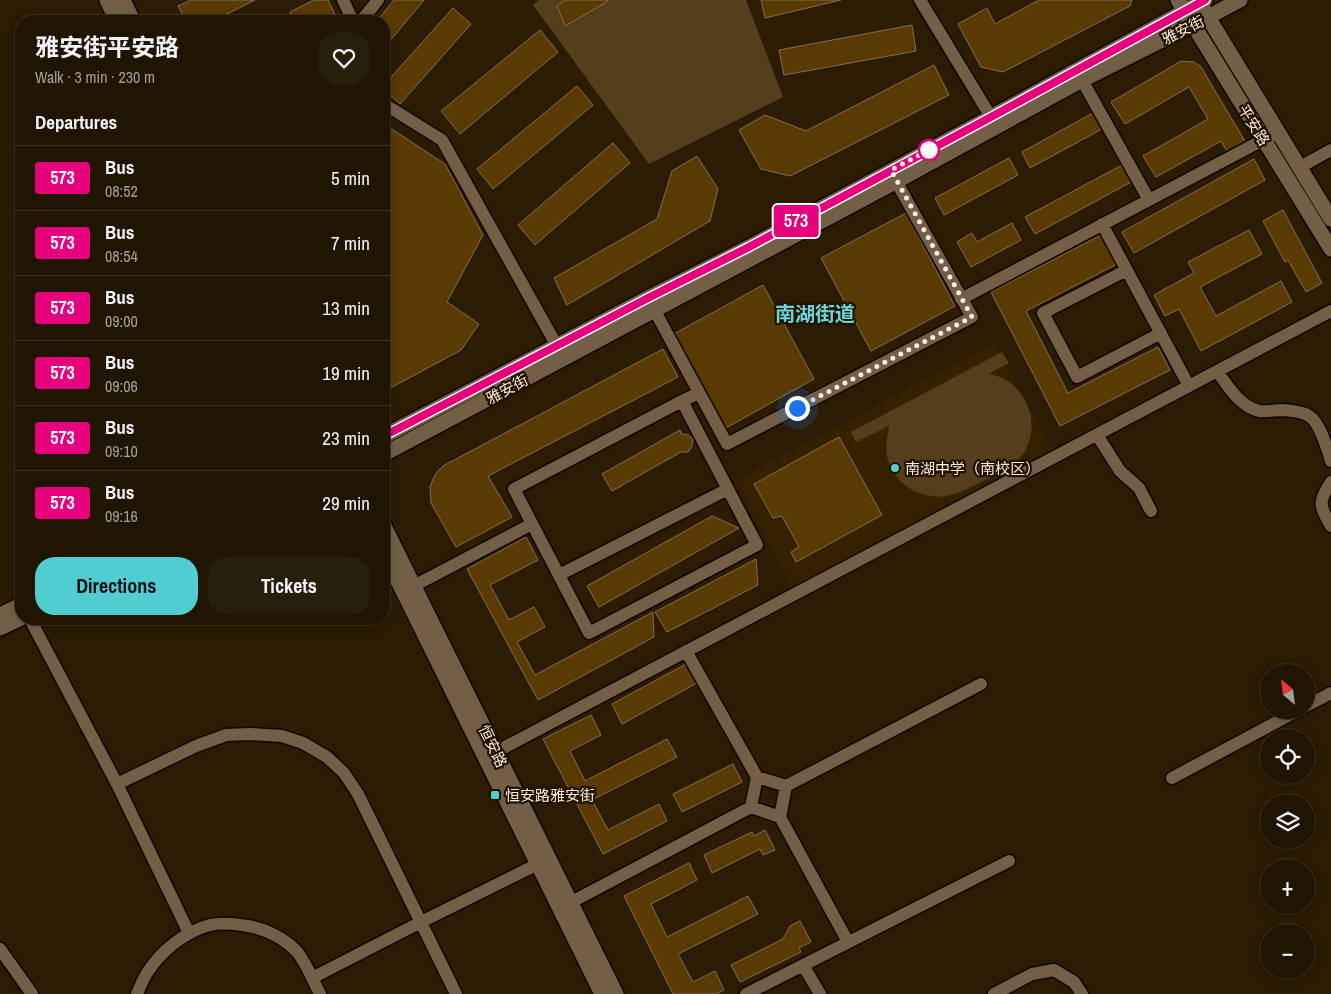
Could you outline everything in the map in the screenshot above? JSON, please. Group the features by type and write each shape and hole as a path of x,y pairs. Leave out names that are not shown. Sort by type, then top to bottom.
{"main road":[{"path":"107,0 115,15"},
{"path":"123,0 130,15"},
{"name":"雅安街","path":"894,176 991,117 1193,25 1240,0"},
{"name":"雅安街","path":"390,451 749,247 894,176 1080,75 1182,6 1201,1"},
{"name":"平安路","path":"1201,1 1208,17 1331,219"},
{"name":"平安路","path":"1182,6 1331,249"},
{"name":"雅安街","path":"390,433 557,346 651,304"},
{"name":"恒安路","path":"390,541 409,588 543,862 565,905 616,994"},
{"name":"恒安路","path":"390,562 409,588"},
{"path":"0,615 15,608"},
{"path":"0,628 15,621"},
{"name":"恒安路","path":"565,905 602,994"}],"street":[{"path":"343,0 350,15"},
{"path":"366,15 378,0"},
{"path":"920,0 991,117"},
{"path":"1080,75 1149,200"},
{"path":"390,108 442,140 557,346"},
{"path":"961,299 1278,132"},
{"path":"1300,167 1331,150"},
{"path":"651,304 727,444 972,317 894,176"},
{"path":"1102,224 1189,386"},
{"path":"1127,270 1043,313 1072,369 1077,376 1161,333"},
{"path":"491,754 1331,311"},
{"path":"1217,371 1237,397 1253,408 1261,411 1280,410 1308,415 1318,427 1331,461"},
{"path":"682,401 757,545 589,632 514,489 699,392"},
{"path":"1097,435 1120,471 1139,488 1151,510"},
{"path":"1331,482 1324,493 1321,507 1331,526"},
{"path":"559,575 728,489"},
{"path":"409,588 532,524"},
{"path":"33,625 117,784 189,933"},
{"path":"686,651 756,777 751,807"},
{"path":"756,777 786,786 981,684"},
{"path":"1315,701 1331,693"},
{"path":"1172,778 1282,719"},
{"path":"117,784 196,746 226,735 282,736 303,743 327,756 344,773 358,794 456,994"},
{"path":"786,786 780,817 848,942"},
{"path":"565,905 751,807 780,817"},
{"path":"746,994 1009,861"},
{"path":"312,978 543,862"},
{"path":"137,994 146,974 160,955 173,944 189,933 211,925 232,924 261,928 283,940 297,952 320,994"},
{"path":"0,949 32,994"},
{"path":"802,965 820,994"},
{"path":"994,994 1032,974 1054,970 1074,982 1082,994"}],"shaded area":[{"path":"539,0 746,0 783,97 649,164 533,5"},
{"name":"南湖中学（南校区）","path":"994,343 1056,456 794,594 735,481"},
{"path":"1002,352 1009,363 988,374 1004,379 1017,389 1028,407 1032,425 1029,442 1025,451 1006,470 955,494 940,497 930,496 911,489 903,483 890,466 886,444 889,426 856,442 851,432"}],"building":[{"path":"191,0 255,0 225,15 183,15 178,6"},
{"path":"314,0 328,0 335,15 290,15 290,12"},
{"path":"394,0 424,0 390,41 390,15 382,15"},
{"path":"565,0 608,0 565,26 557,6"},
{"path":"761,0 841,0 765,18"},
{"path":"1039,0 1132,0 1130,6 1003,72 981,67 958,24 987,8 995,24"},
{"path":"453,8 471,24 400,104 390,95 390,78"},
{"path":"912,25 916,51 784,75 779,50"},
{"path":"540,30 558,52 460,134 441,111"},
{"path":"1181,61 1194,62 1201,67 1246,143 1228,153 1221,141 1156,177 1143,156 1208,119 1189,87 1125,124 1111,102"},
{"path":"934,65 949,95 790,176 761,169 739,130 765,115 806,131"},
{"path":"577,86 593,105 493,189 477,169"},
{"path":"1093,113 1102,129 1030,168 1022,152"},
{"path":"390,128 445,164 483,235 447,302 479,324 461,350 390,388"},
{"path":"613,143 630,163 535,245 518,225"},
{"path":"697,156 718,189 710,221 567,305 554,278 657,219 672,171"},
{"path":"1009,158 1018,175 944,215 935,198"},
{"path":"1254,159 1265,180 1134,253 1122,232"},
{"path":"1124,164 1133,181 1035,234 1025,217"},
{"path":"1283,210 1322,283 1306,292 1288,260 1285,262 1263,221"},
{"path":"906,213 955,306 871,351 821,258"},
{"path":"1012,223 1021,240 971,267 957,242 972,233 977,242"},
{"path":"1249,230 1262,254 1200,287 1216,316 1281,281 1292,302 1201,351 1179,309 1165,316 1154,295 1194,273 1188,262"},
{"path":"1101,235 1117,264 1026,311 1068,393 1158,347 1170,370 1060,426 991,292"},
{"path":"763,285 814,379 724,429 672,335"},
{"path":"663,349 678,377 488,476 512,517 456,547 431,503 430,487 437,472 443,466"},
{"path":"680,430 681,434 688,435 693,439 692,446 688,452 681,452 612,491 602,474"},
{"path":"839,437 882,515 796,562 791,552 799,547 782,516 773,518 754,484"},
{"path":"712,516 739,528 599,607 587,586"},
{"path":"526,537 538,560 490,585 509,620 534,607 545,627 517,642 535,675 653,612 654,637 538,700 467,569"},
{"path":"756,559 758,585 667,632 655,612"},
{"path":"686,664 697,683 622,724 612,704"},
{"path":"591,715 601,735 570,751 585,781 667,739 677,757 592,800 608,830 659,804 667,821 603,854 543,739"},
{"path":"733,764 742,782 682,812 673,794"},
{"path":"765,830 775,850 763,855 760,849 712,873 704,855 752,832 754,836"},
{"path":"689,863 697,880 651,904 667,937 748,896 758,914 678,954 693,982 715,971 724,990 716,994 673,994 624,896"},
{"path":"800,921 811,942 799,948 801,952 740,982 731,965 783,939 790,926"}],"bus line":[{"name":"573","path":"390,433 749,247 1205,0"}],"place":[{"name":"南湖中学（南校区）","path":"895,468"},
{"name":"恒安路雅安街","path":"495,795"}],"district":[{"name":"南湖街道","path":"815,313"}],"route":[{"path":"797,408 972,317 891,170 929,150"}]}
